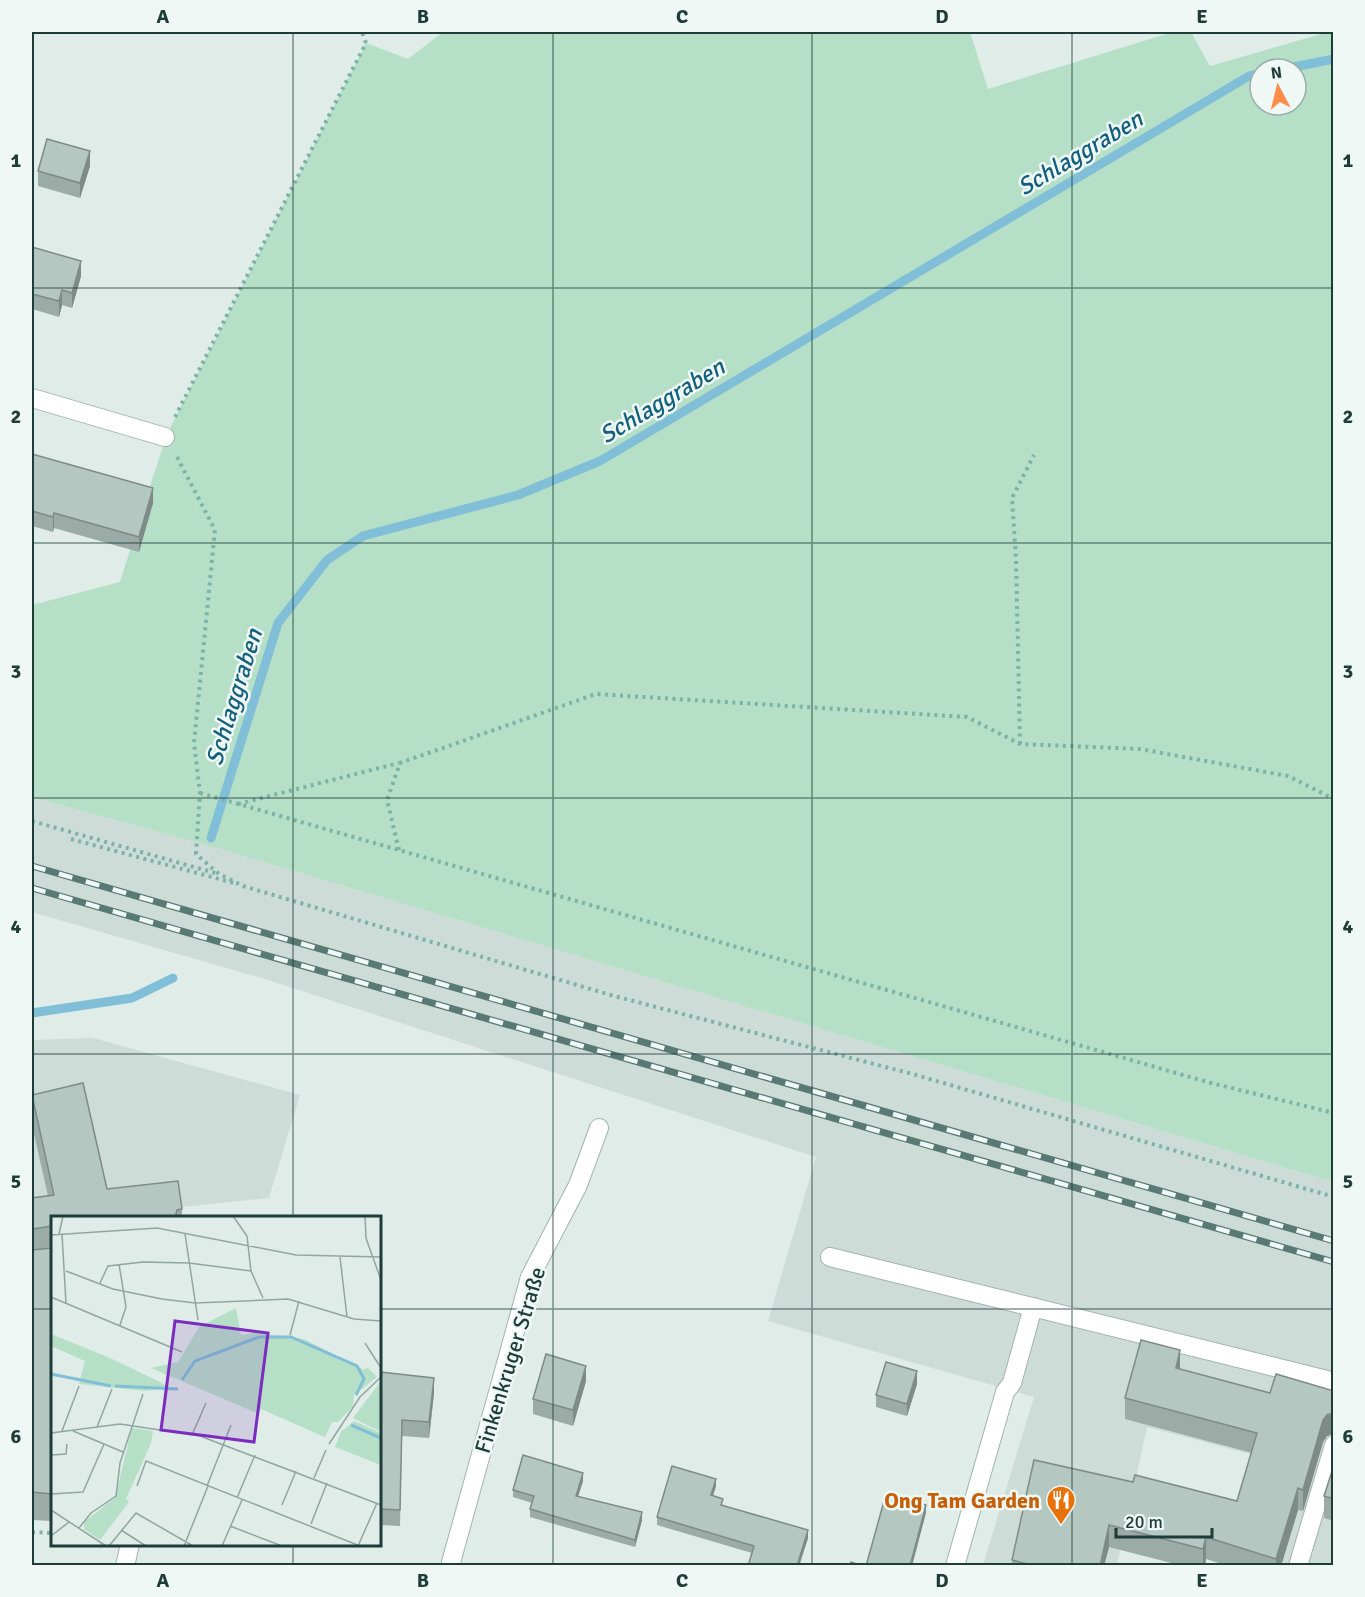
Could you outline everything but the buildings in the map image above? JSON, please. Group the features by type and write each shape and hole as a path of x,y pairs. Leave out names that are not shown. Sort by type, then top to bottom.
{"street":[{"path":"32,398 165,438"},
{"name":"Finkenkruger Straße","path":"450,1566 530,1277 578,1185 599,1128"},
{"path":"830,1257 1328,1380 1334,1387"},
{"path":"955,1566 1005,1392 1012,1383 1033,1307"},
{"path":"1298,1566 1334,1445"},
{"path":"124,1566 130,1546"}],"path":[{"path":"219,874 196,854 200,793 194,743 215,530 165,438 366,43 363,32"},
{"path":"1020,744 1016,559 1012,498 1034,454"},
{"path":"237,804 400,763 596,694 967,717 1020,744 1152,751 1288,776 1334,799"},
{"path":"399,850 387,800 400,763"},
{"path":"200,793 1211,1083 1334,1113"},
{"path":"32,821 219,874 243,886"},
{"path":"70,839 243,886 614,996 916,1075 1334,1197"},
{"path":"32,1532 51,1533"}],"shaded area":[{"path":"32,797 224,850 1333,1182 1333,1565 1221,1565 1254,1455 1147,1427 1117,1565 983,1565 1034,1397 768,1321 816,1157 265,979 32,912"},
{"path":"93,1038 300,1095 269,1198 98,1216 51,1216 51,1218 32,1224 32,1040"}],"green space":[{"path":"443,32 970,32 988,89 1173,32 1191,32 1210,66 1333,32 1333,1182 224,850 32,797 32,605 120,582 166,436 366,43 408,59"}],"waterway":[{"name":"Schlaggraben","path":"1308,64 1334,59"},
{"name":"Schlaggraben","path":"211,838 278,623 327,560 363,536 518,495 600,461 1248,77"},
{"name":"Schlaggraben","path":"32,1013 132,998 173,978"}],"railway":[{"path":"32,866 1334,1241"},
{"path":"32,888 1334,1262"}],"place":[{"name":"Ong Tam Garden","path":"1061,1526"}]}
